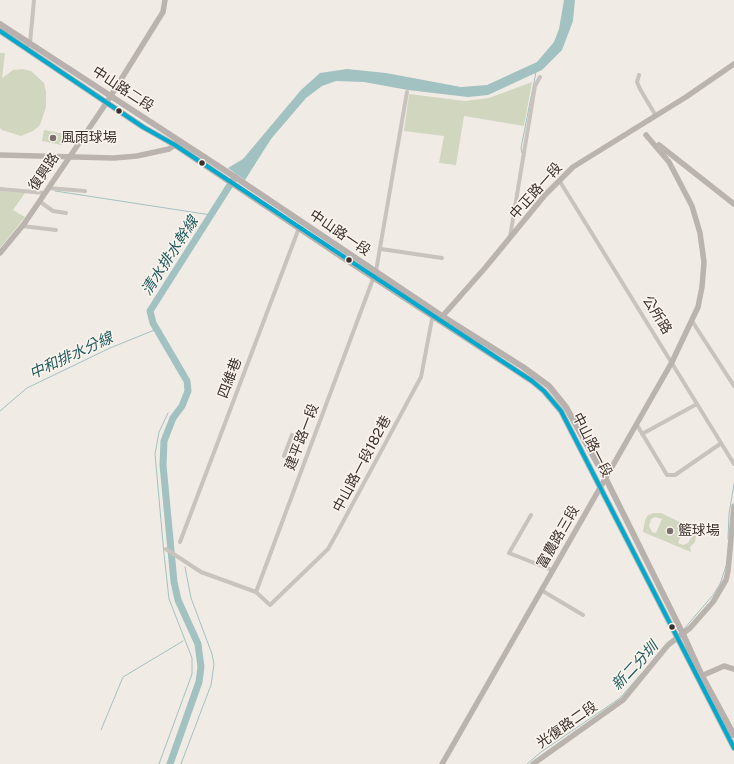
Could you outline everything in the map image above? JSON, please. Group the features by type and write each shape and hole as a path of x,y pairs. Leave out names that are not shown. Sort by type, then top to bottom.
{"main road":[{"name":"中山路二段","path":"0,24 143,127 177,143"},
{"name":"中山路二段","path":"0,31 28,45 111,96 177,143 246,189"},
{"name":"中山路一段","path":"246,189 302,222 375,274 532,381 544,391 561,411 681,636"},
{"name":"中山路一段","path":"246,189 299,228 375,274"},
{"name":"中山路一段","path":"440,318 523,367 550,386 566,407 606,479 734,748"},
{"name":"中山路一段","path":"700,677 734,735"}],"street":[{"path":"28,45 34,0"},
{"name":"復興路","path":"0,253 22,226 111,96 163,12 165,0"},
{"name":"中正路一段","path":"440,318 559,180 573,167 636,129 734,64"},
{"path":"639,75 637,82 656,116"},
{"path":"509,239 535,86 540,77"},
{"name":"建平路一段","path":"256,592 375,274 381,249 407,92"},
{"path":"636,129 734,204"},
{"name":"富農路三段","path":"442,764 552,570 637,425 672,362 698,307 702,287 704,262 700,233 692,206 669,162 646,136"},
{"path":"0,155 105,158 134,156 169,149 177,143"},
{"path":"669,162 671,157 674,157"},
{"name":"公所路","path":"559,180 672,362 720,444 734,464"},
{"path":"0,189 85,191"},
{"path":"39,201 53,211 66,214"},
{"name":"四維巷","path":"180,542 302,222"},
{"path":"22,226 56,230"},
{"path":"381,249 442,258"},
{"name":"中山路一段182巷","path":"256,592 270,605 328,549 421,377 433,313"},
{"path":"692,320 734,386"},
{"path":"642,434 697,404"},
{"path":"637,425 667,476 675,475 720,444"},
{"path":"284,456 292,435"},
{"name":"光復路二段","path":"533,764 623,700 668,645 681,636 713,602 726,580 731,554 734,506"},
{"path":"531,515 509,553 552,570"},
{"path":"166,549 201,572 256,592"},
{"path":"541,590 583,615"},
{"path":"700,677 724,666 734,669"}],"green space":[{"path":"0,53 5,53 2,78 13,70 22,69 31,71 44,83 46,92 46,107 40,125 33,131 21,136 0,128"},
{"path":"532,82 524,126 464,116 456,165 439,163 444,136 404,131 409,94 465,101 489,98"},
{"name":"風雨球場","path":"44,130 65,134 62,145 42,141"},
{"path":"0,191 25,193 13,210 25,217 0,248"},
{"path":"661,513 692,528 696,536 695,542 690,547 691,552 643,532 645,520 648,515","holes":["655,517 662,519 656,533 652,532 649,526 651,519","684,529 690,533 691,538 688,543 683,545 678,543"]}],"water":[{"path":"564,0 575,0 573,21 562,50 542,70 488,95 468,97 408,90 364,82 336,81 322,86 306,98 271,139 245,180 228,168 243,159 301,90 320,73 347,69 386,73 461,87 487,85 537,62 554,42 559,29"}],"waterway":[{"path":"522,153 521,148 536,72"},
{"name":"清水排水幹線","path":"170,764 199,682 201,667 198,644 178,600 174,582 163,465 164,441 173,418 182,406 188,391 187,381 153,323 150,311 235,177"},
{"path":"55,191 211,215"},
{"name":"中和排水分線","path":"0,411 27,388 110,348 157,329"},
{"path":"159,764 192,674 192,658 169,599 164,554 155,454 159,432 168,413"},
{"name":"新二分圳","path":"728,539 729,514 734,484"},
{"name":"新二分圳","path":"684,629 713,595 720,584 726,566"},
{"path":"181,764 211,685 214,664 212,654 191,598 185,567"},
{"path":"101,730 123,677 183,641"},
{"name":"新二分圳","path":"527,764 541,752 620,698 642,673"}],"transit line":[{"path":"0,31 143,127 175,145 532,381 544,391 561,411 734,748"}],"place":[{"name":"風雨球場","path":"53,138"},
{"name":"籃球場","path":"670,531"}]}
